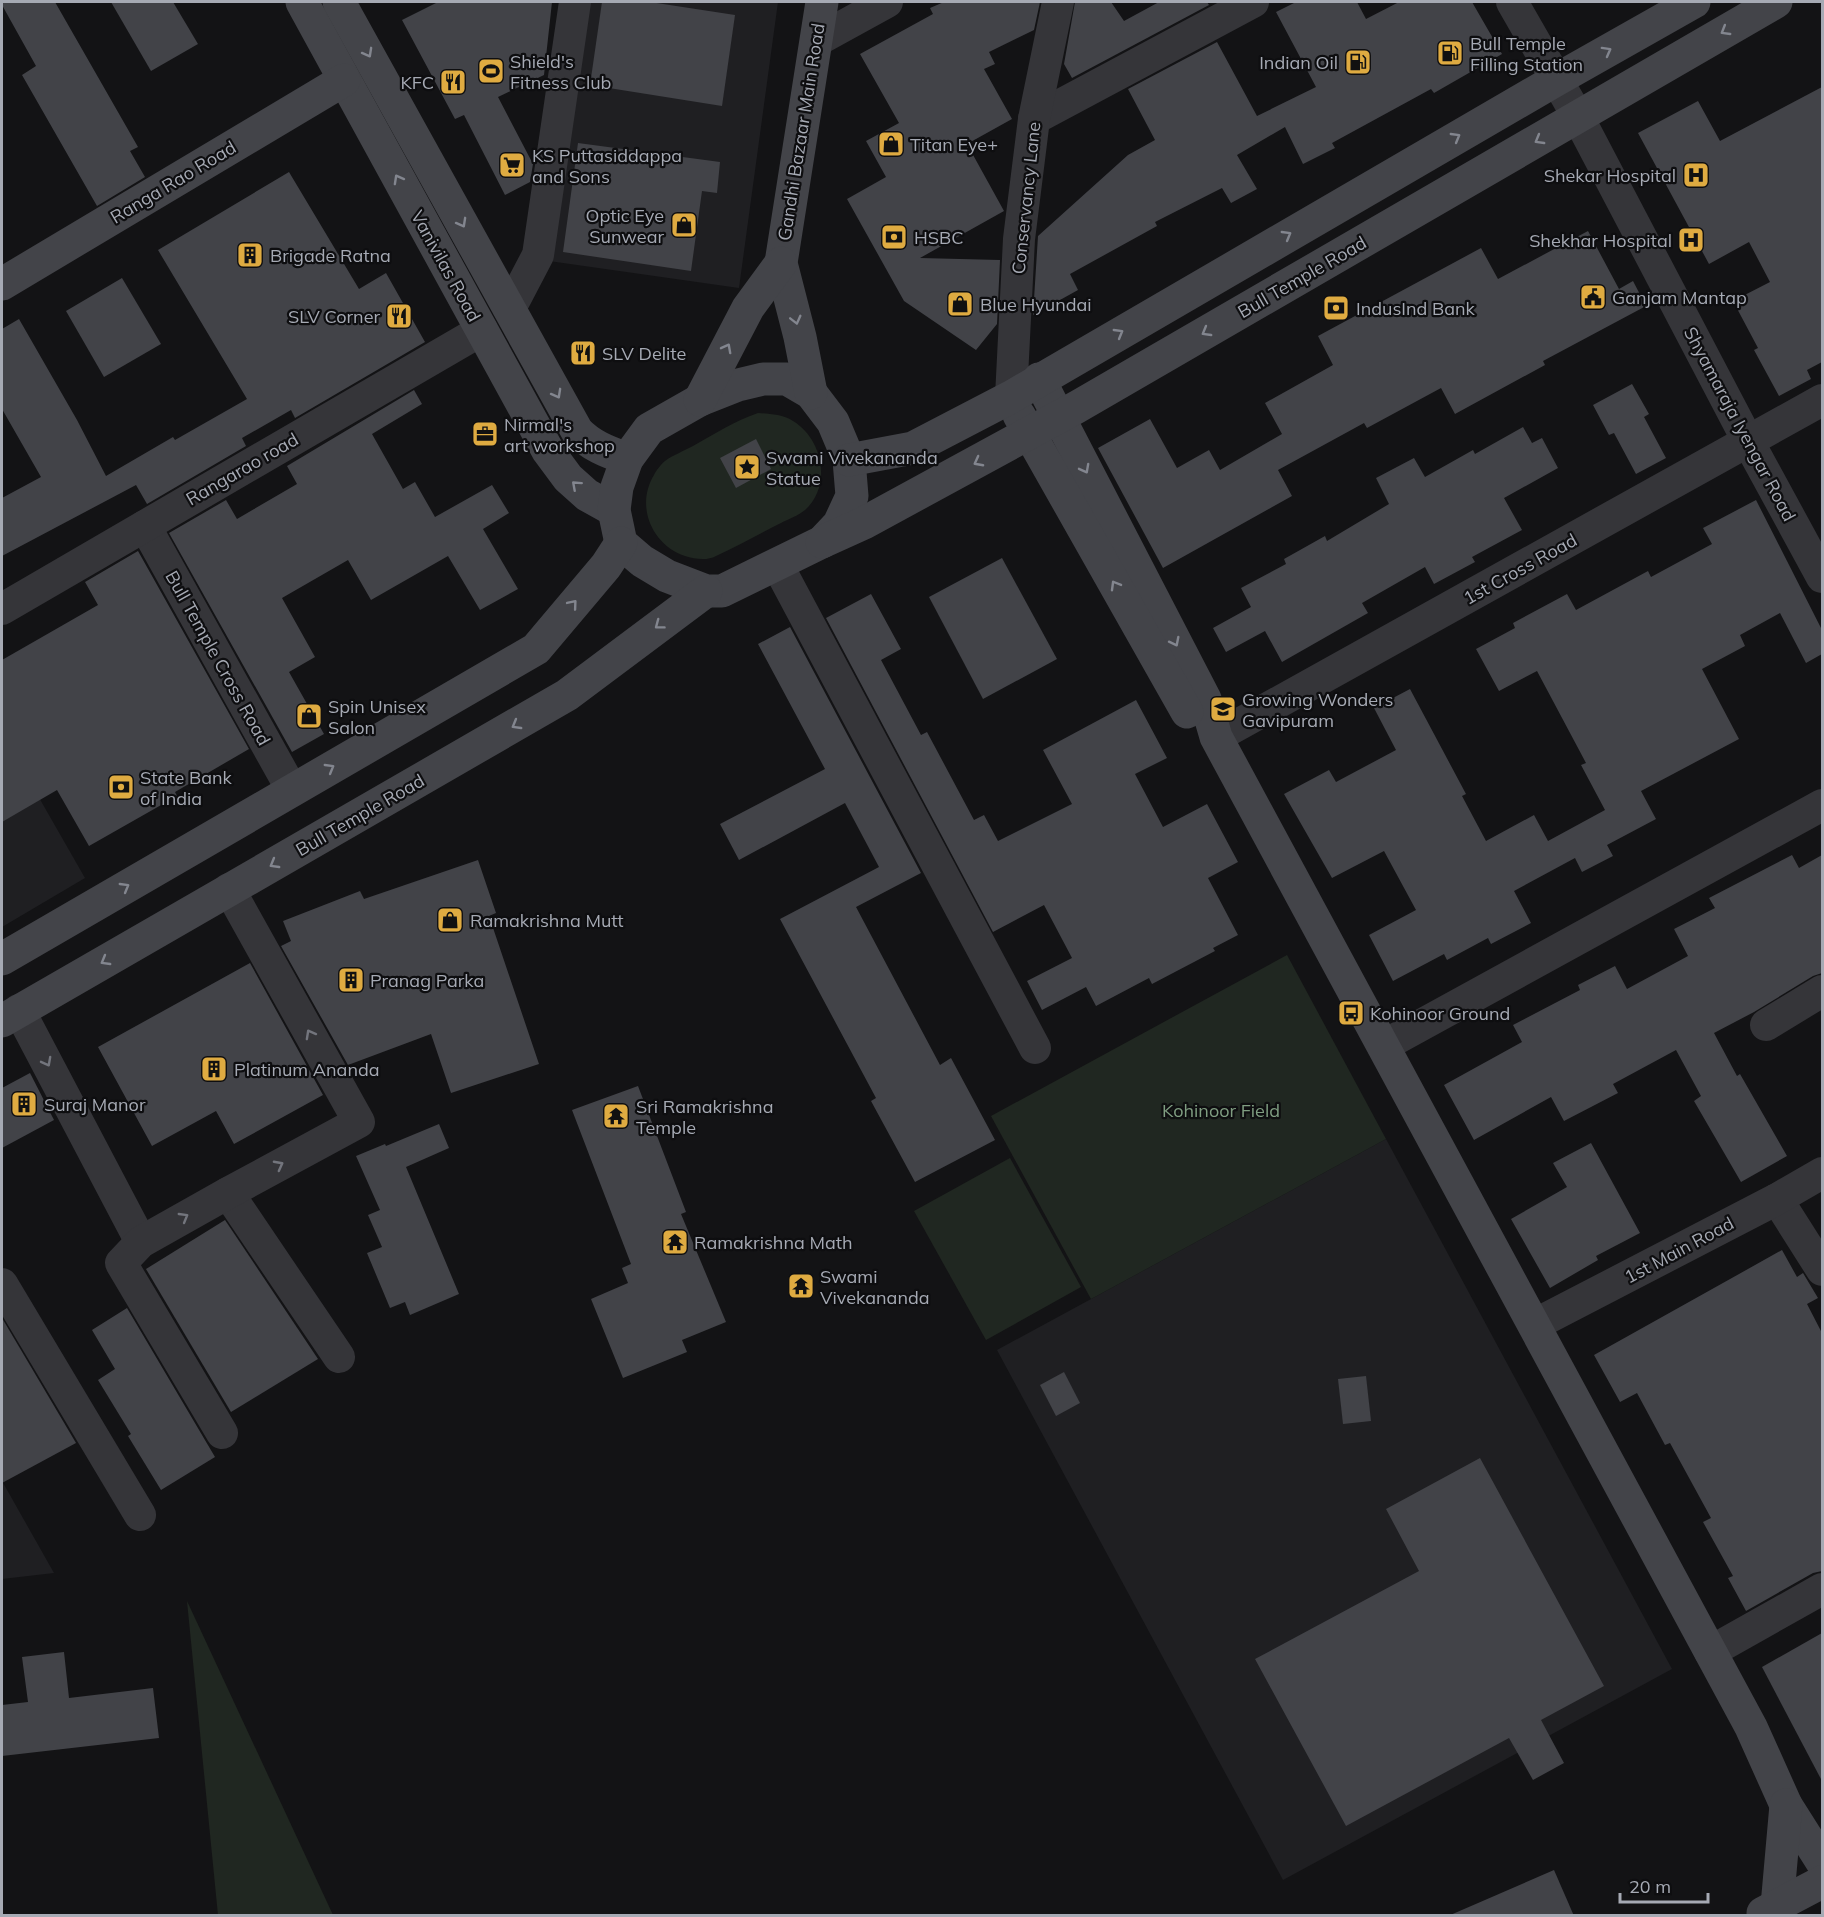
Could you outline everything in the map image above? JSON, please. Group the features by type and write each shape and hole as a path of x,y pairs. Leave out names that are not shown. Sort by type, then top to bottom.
{"main road":[{"name":"Vanivilas Road","path":"302,2 540,437 568,478 587,495 614,510"},
{"path":"339,2 577,431 586,441 627,459"},
{"name":"Gandhi Bazaar Main Road","path":"781,263 822,2"},
{"path":"849,460 913,448 1011,397 1694,2"},
{"name":"Bull Temple Road","path":"10,1016 567,696 706,591 722,591 864,523 1029,434 1776,2"},
{"name":"Ranga Rao Road","path":"2,284 344,80"},
{"path":"781,263 800,337 811,393"},
{"path":"700,400 748,308 781,263"},
{"path":"706,591 667,576 642,561 621,543 614,510 617,487 627,459 649,429 700,400 738,385 763,379 787,379 811,393 833,422 849,460 852,496 839,524 822,542"},
{"path":"1039,380 1205,699 1216,737 1751,1727 1786,1805 1822,1862"},
{"path":"1011,397 1029,434 1192,720 1216,737"},
{"path":"2,959 536,649 606,566 621,543"},
{"path":"1768,1911 1786,1805"},
{"path":"1768,1911 1822,1882"}],"street":[{"path":"508,307 515,299 538,255 575,2"},
{"path":"816,41 887,2"},
{"name":"Conservancy Lane","path":"1011,397 1020,239 1034,119 1058,2"},
{"path":"1034,119 1253,2"},
{"name":"Shyamaraja Iyengar Road","path":"1512,2 1578,117 1822,577"},
{"name":"Rangarao road","path":"2,609 482,330"},
{"name":"1st Cross Road","path":"1216,737 1749,443 1822,400"},
{"name":"Bull Temple Cross Road","path":"145,526 292,790"},
{"path":"777,564 1035,1048"},
{"path":"1383,1046 1822,805"},
{"path":"222,1433 121,1263 141,1242 228,1192 359,1122 230,889"},
{"path":"1766,1025 1822,991"},
{"path":"10,1016 141,1242"},
{"name":"1st Main Road","path":"1534,1325 1822,1173"},
{"path":"228,1192 339,1357"},
{"path":"1777,1198 1822,1270"},
{"path":"2,1284 140,1515"},
{"path":"1710,1652 1822,1589"}],"shaded area":[{"path":"584,2 778,2 739,288 549,261"},
{"path":"2,733 85,878 2,927"},
{"path":"1386,1139 1672,1669 1283,1880 997,1350"},
{"path":"2,1481 54,1573 2,1579"}],"green space":[{"path":"758,413 789,419 803,429 811,439 817,451 821,476 819,488 813,500 799,514 712,558 693,558 673,551 656,534 647,511 646,499 656,472 663,462 671,457"},
{"name":"Kohinoor Field","path":"1287,955 1386,1139 1091,1299 991,1116"},
{"path":"1010,1158 1081,1287 986,1340 914,1211"},
{"path":"187,1601 333,1915 218,1915"}],"building":[{"path":"2,2 55,2 138,147 130,151 145,177 97,206 22,75 36,66"},
{"path":"111,2 173,2 198,44 151,71"},
{"path":"438,2 552,2 544,75 498,97 533,164 530,182 505,195 464,115 455,119 402,20"},
{"path":"602,2 650,2 735,15 722,106 590,85"},
{"path":"944,2 1040,2 1034,30 989,52 995,64 984,69 1012,119 967,144 1004,211 920,258 1000,260 997,324 976,350 904,301 847,199 886,177 866,141 899,123 860,54 933,14 930,8"},
{"path":"1075,2 1111,2 1124,21 1159,2 1207,2 1209,5 1072,78 1064,64"},
{"path":"1296,2 1357,2 1366,19 1399,2 1472,2 1502,54 1434,93 1431,89 1332,143 1335,148 1303,164 1285,127 1237,155 1257,189 1231,203 1222,188 1155,222 1157,226 1070,274 1078,290 1033,315 1038,236 1128,155 1155,140 1128,89 1217,42 1257,116 1316,87 1276,12"},
{"path":"1822,87 1822,362 1807,370 1811,379 1779,396 1754,350 1758,348 1733,301 1770,282 1749,242 1709,264 1638,133 1698,101 1720,141"},
{"path":"578,143 720,162 717,193 702,191 691,271 563,252"},
{"path":"289,172 359,289 386,273 425,342 295,418 291,410 242,438 246,446 147,504 136,485 2,556 2,498 41,477 2,409 2,329 19,319 106,476 173,437 175,440 247,399 158,250"},
{"path":"1588,231 1619,289 1633,281 1646,306 1543,361 1545,365 1455,414 1441,388 1367,428 1364,423 1278,470 1292,496 1163,568 1098,448 1150,419 1177,468 1209,450 1220,470 1282,434 1265,403 1333,365 1318,336 1481,248 1498,279"},
{"path":"122,278 161,344 104,377 66,311"},
{"path":"1632,384 1649,414 1644,417 1666,458 1636,474 1614,433 1609,435 1593,405"},
{"path":"414,390 422,404 372,434 403,489 415,482 435,517 492,485 509,513 483,529 518,589 480,610 448,556 371,600 348,560 282,598 315,657 289,672 324,734 292,752 169,533 226,500 237,519 297,484 287,466"},
{"path":"1523,427 1532,443 1542,438 1558,468 1504,498 1522,530 1472,557 1475,562 1434,584 1425,567 1362,603 1368,613 1282,662 1265,631 1226,652 1213,628 1251,607 1241,588 1286,564 1284,559 1325,536 1327,541 1389,504 1376,478 1414,458 1425,477 1473,450 1475,454"},
{"path":"756,439 771,469 736,488 720,458"},
{"path":"1756,500 1822,630 1822,654 1806,663 1780,613 1740,635 1745,646 1702,669 1739,739 1641,791 1656,819 1607,845 1613,856 1582,872 1575,858 1514,891 1531,923 1491,944 1488,938 1447,960 1444,954 1393,981 1369,935 1416,910 1384,851 1332,878 1284,794 1329,770 1336,782 1396,750 1374,708 1410,689 1466,794 1462,796 1486,841 1534,815 1548,841 1605,810 1581,765 1586,763 1537,671 1499,691 1476,649 1515,628 1513,623 1567,594 1576,610 1648,571 1651,577 1712,544 1703,528"},
{"path":"138,551 249,749 175,792 177,796 89,846 57,790 2,822 2,660 98,605 85,582"},
{"path":"1002,558 1057,659 983,699 929,597"},
{"path":"871,594 901,649 881,660 921,735 927,732 974,820 984,815 998,841 1072,804 1043,750 1136,700 1167,758 1135,774 1163,827 1207,804 1238,862 1208,878 1238,935 1213,948 1215,951 1152,984 1149,978 1096,1006 1086,987 1042,1010 1027,981 1072,958 1044,905 993,932 826,618"},
{"path":"790,627 921,873 856,907 940,1065 951,1058 995,1140 915,1182 871,1101 876,1098 780,919 879,867 845,803 739,860 720,824 825,769 758,644"},
{"path":"1792,855 1799,868 1822,855 1822,973 1714,1033 1737,1076 1740,1074 1787,1156 1741,1182 1694,1101 1701,1096 1676,1050 1613,1084 1618,1093 1564,1121 1551,1097 1474,1140 1444,1085 1522,1042 1513,1025 1580,990 1578,985 1615,966 1627,989 1688,956 1674,929 1715,908 1709,898"},
{"path":"478,860 496,913 489,916 539,1064 451,1093 431,1034 348,1065 281,946 291,941 283,921 360,891 364,899"},
{"name":"Platinum Ananda","path":"250,963 323,1095 234,1144 216,1111 152,1146 98,1047"},
{"name":"Suraj Manor","path":"30,1073 54,1120 2,1148 2,1088"},
{"path":"638,1086 686,1212 681,1214 726,1322 682,1340 687,1352 623,1378 591,1299 628,1283 622,1268 631,1264 572,1110"},
{"path":"439,1124 449,1148 406,1167 459,1294 410,1315 405,1302 390,1308 367,1253 382,1247 368,1215 380,1210 356,1156"},
{"path":"1591,1143 1640,1233 1596,1256 1598,1260 1550,1288 1511,1219 1567,1187 1553,1163"},
{"path":"225,1220 318,1359 231,1412 146,1269"},
{"path":"1782,1250 1797,1277 1803,1273 1818,1298 1807,1304 1822,1333 1822,1571 1813,1573 1746,1611 1728,1578 1733,1576 1703,1522 1711,1518 1670,1443 1665,1445 1637,1393 1620,1402 1594,1355"},
{"path":"127,1308 215,1457 161,1490 98,1380 115,1369 92,1330"},
{"path":"2,1318 76,1443 2,1483"},
{"path":"1064,1372 1080,1403 1056,1416 1040,1385"},
{"path":"1366,1376 1371,1421 1343,1424 1338,1379"},
{"path":"1480,1458 1604,1686 1541,1720 1564,1763 1533,1780 1509,1738 1346,1826 1255,1659 1419,1571 1386,1509"},
{"path":"1822,1633 1822,1781 1762,1667"},
{"path":"64,1652 69,1698 153,1688 159,1738 2,1756 2,1705 28,1702 22,1657"},
{"path":"1554,1870 1574,1916 1448,1916"}],"place":[{"name":"Bull Temple Filling Station","path":"1450,53"},
{"name":"Indian Oil","path":"1358,62"},
{"name":"Shield's Fitness Club","path":"491,71"},
{"name":"KFC","path":"453,82"},
{"name":"Titan Eye+","path":"891,144"},
{"name":"KS Puttasiddappa and Sons","path":"512,165"},
{"name":"Shekar Hospital","path":"1696,175"},
{"name":"Optic Eye Sunwear","path":"684,225"},
{"name":"HSBC","path":"894,237"},
{"name":"Shekhar Hospital","path":"1691,240"},
{"name":"Brigade Ratna","path":"250,255"},
{"name":"Ganjam Mantap","path":"1593,297"},
{"name":"Blue Hyundai","path":"960,304"},
{"name":"IndusInd Bank","path":"1336,308"},
{"name":"SLV Corner","path":"399,316"},
{"name":"SLV Delite","path":"583,353"},
{"name":"Nirmal's art workshop","path":"485,434"},
{"name":"Swami Vivekananda Statue","path":"747,467"},
{"name":"Growing Wonders Gavipuram","path":"1223,709"},
{"name":"Spin Unisex Salon","path":"309,716"},
{"name":"State Bank of India","path":"121,787"},
{"name":"Ramakrishna Mutt","path":"450,920"},
{"name":"Pranag Parka","path":"351,980"},
{"name":"Kohinoor Ground","path":"1351,1013"},
{"name":"Platinum Ananda","path":"214,1069"},
{"name":"Suraj Manor","path":"24,1104"},
{"name":"Sri Ramakrishna Temple","path":"616,1116"},
{"name":"Ramakrishna Math","path":"675,1242"},
{"name":"Swami Vivekananda","path":"801,1286"}]}
